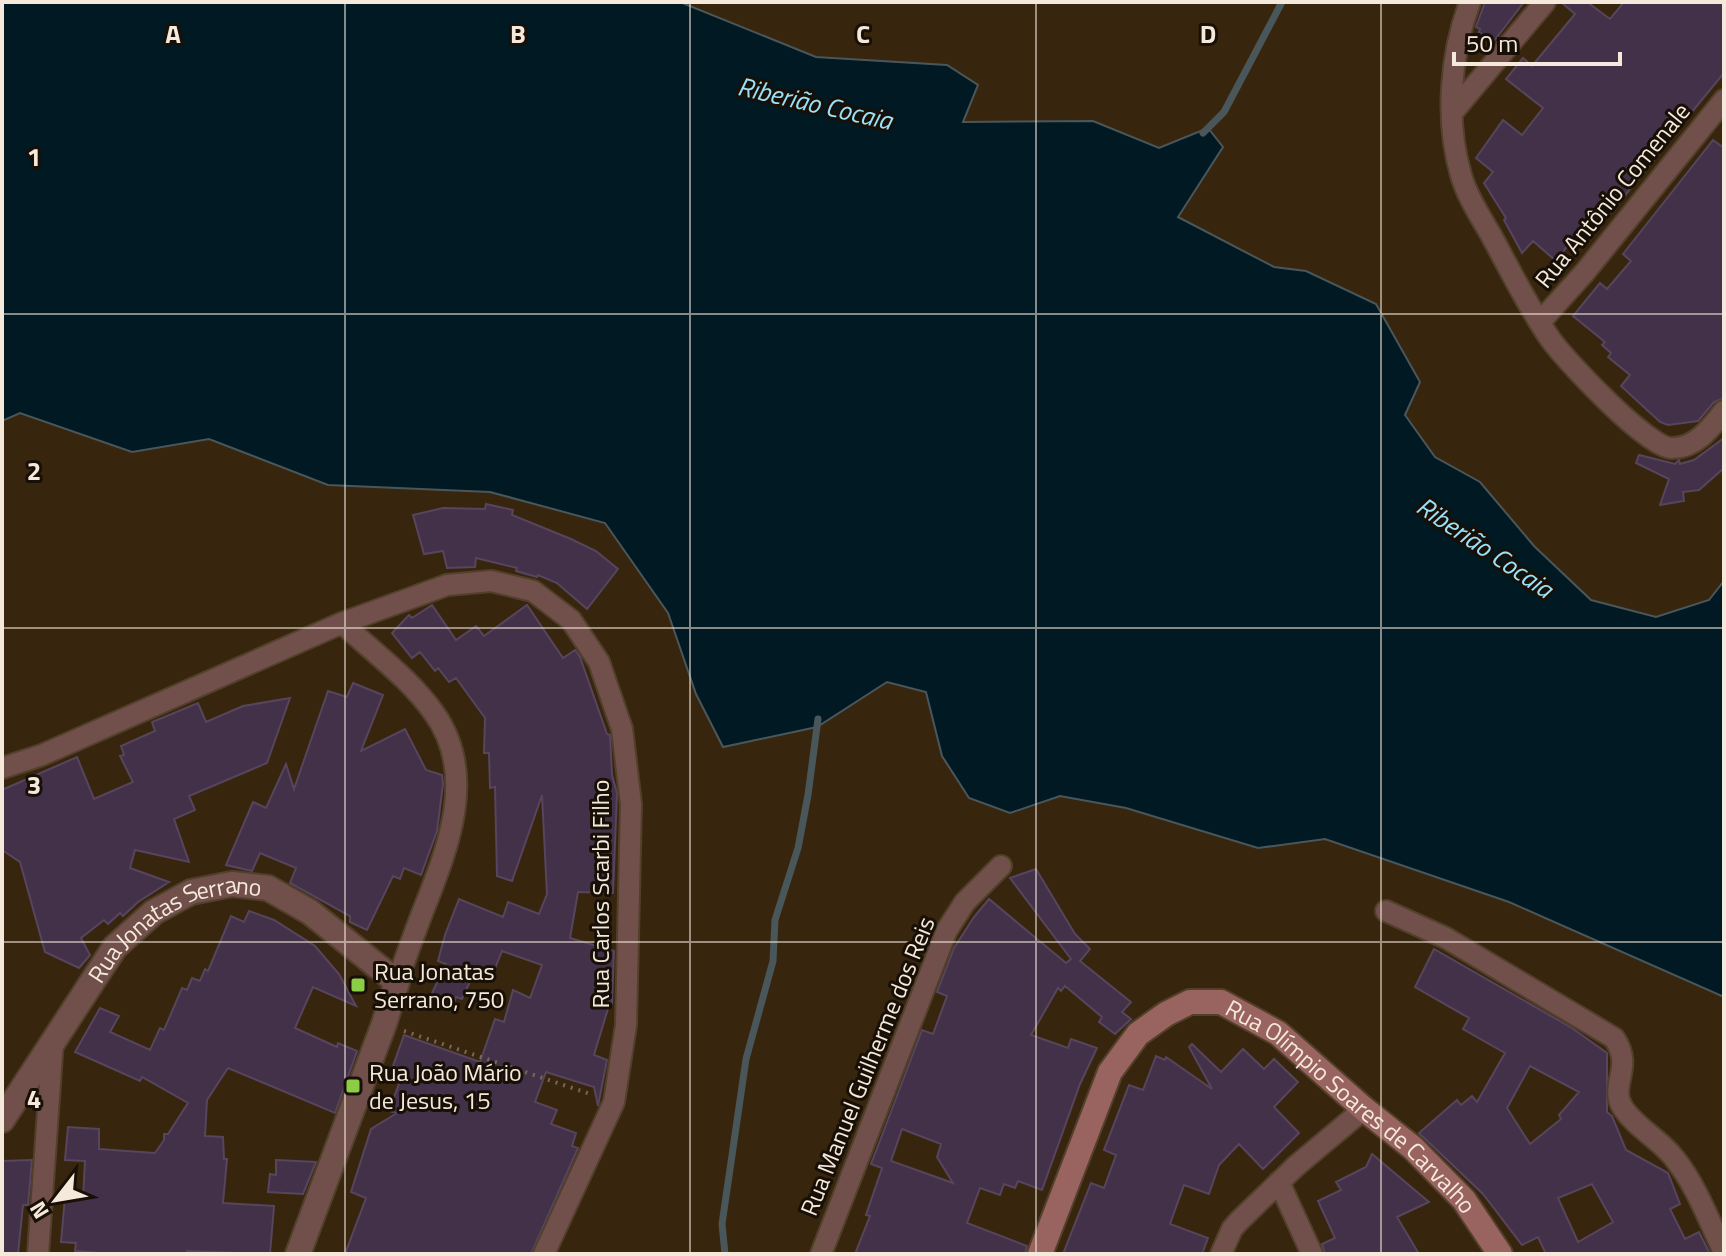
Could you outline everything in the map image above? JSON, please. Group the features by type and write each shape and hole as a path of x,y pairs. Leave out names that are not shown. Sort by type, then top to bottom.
{"main road":[{"name":"Rua Olímpio Soares de Carvalho","path":"1040,1254 1110,1072 1138,1034 1190,1002 1221,1002 1278,1033 1413,1148 1464,1200 1500,1254"}],"street":[{"path":"1470,2 1458,39 1452,113 1455,149 1462,178 1540,322 1568,360 1653,442 1668,448 1682,447 1702,436 1724,411"},
{"path":"1452,113 1545,2"},
{"name":"Rua Antônio Comenale","path":"1540,322 1595,261 1724,100"},
{"name":"Rua Carlos Scarbi Filho","path":"2,768 42,755 342,623 447,585 491,581 533,591 571,620 599,662 622,729 631,804 626,1025 614,1102 544,1254"},
{"path":"298,1254 445,858 454,818 457,774 450,740 434,713 409,685 342,623"},
{"name":"Rua Manuel Guilherme dos Reis","path":"821,1254 947,930 965,902 1001,866"},
{"name":"Rua Jonatas Serrano","path":"2,1120 115,947 154,912 191,892 232,884 268,888 310,912 397,982"},
{"path":"1386,911 1446,938 1614,1038 1624,1058 1618,1091 1621,1106 1674,1158 1693,1186 1724,1252"},
{"path":"38,1254 53,1040"},
{"path":"1221,1254 1232,1229 1279,1182 1364,1109"},
{"path":"1279,1182 1312,1254"}],"path":[{"path":"384,1024 614,1102"}],"water":[{"name":"Riberião Cocaia","path":"2,2 680,2 816,57 947,65 978,85 963,122 1093,121 1159,148 1208,128 1223,147 1178,217 1274,267 1306,271 1376,304 1420,382 1405,415 1435,457 1480,482 1534,546 1591,600 1656,617 1709,600 1724,581 1724,997 1509,902 1325,839 1258,848 1126,808 1060,796 1010,813 969,798 942,756 926,692 887,682 817,727 723,747 696,694 668,613 605,523 490,492 328,485 209,439 132,452 20,413 2,421"}],"building":[{"path":"1485,2 1524,2 1494,41 1476,27"},
{"path":"1561,2 1587,2 1610,19 1624,2 1724,2 1724,73 1691,113 1684,107 1653,144 1661,151 1609,215 1598,206 1556,261 1533,241 1522,253 1504,220 1506,218 1484,183 1493,172 1476,158 1503,120 1522,135 1543,108 1506,79 1523,58 1532,66 1575,14"},
{"path":"1713,140 1724,148 1724,398 1714,402 1698,421 1668,425 1660,422 1621,386 1630,375 1608,357 1611,353 1602,345 1605,342 1573,316 1600,283 1607,289 1631,261 1623,254"},
{"path":"1724,438 1724,468 1699,490 1683,492 1684,501 1660,505 1669,479 1636,463 1639,455 1675,464 1679,460 1680,464 1694,460"},
{"path":"486,504 513,510 512,515 596,551 618,569 587,609 557,583 538,575 476,558 475,567 447,568 443,551 424,554 413,515 443,508 485,509"},
{"path":"432,605 456,640 476,626 484,636 527,605 563,658 575,650 580,657 607,734 610,735 612,775 617,793 613,893 578,892 570,938 614,951 612,1003 594,1055 607,1060 598,1106 594,1087 546,1072 535,1102 557,1110 551,1124 576,1133 572,1146 578,1148 531,1254 345,1254 366,1198 351,1192 371,1129 397,1113 389,1111 404,1070 393,1066 404,1035 480,1062 495,1019 504,1022 513,990 530,998 542,965 502,951 490,981 473,975 462,999 456,997 454,1003 432,993 446,964 438,961 459,899 503,917 508,902 539,914 547,894 542,795 512,881 497,876 495,787 490,788 489,753 484,753 485,718 456,678 449,682 438,668 435,671 420,652 412,658 392,633 409,615 412,618"},
{"path":"353,683 383,695 361,751 405,729 426,770 442,775 443,784 437,831 421,875 404,868 400,879 393,876 367,930 350,922 350,916 290,883 296,868 260,853 252,871 226,865 253,802 266,808 286,764 294,789 328,691 347,697"},
{"path":"290,698 267,763 189,796 195,810 174,819 189,862 135,850 130,868 169,882 123,916 120,913 108,924 104,920 81,938 90,955 79,968 45,952 20,862 2,850 2,790 77,757 94,799 133,782 120,756 124,755 121,746 155,731 152,722 198,703 206,722 243,706"},
{"path":"1036,869 1075,934 1090,949 1080,961 1131,1002 1122,1012 1131,1019 1115,1034 1099,1022 1102,1017 1065,986 1061,991 1058,988 1031,1035 1068,1048 1071,1039 1097,1048 1080,1084 1042,1190 1018,1181 1015,1188 1004,1184 1000,1195 980,1188 967,1223 1027,1246 1025,1254 855,1254 870,1216 866,1215 882,1168 871,1164 922,1030 933,1034 947,996 937,992 954,948 974,917 989,899 1066,963 1071,959 1010,878","holes":["902,1129 941,1144 937,1157 953,1183 891,1161"]},
{"path":"249,911 274,920 315,946 339,974 356,1006 313,987 295,1028 337,1047 338,1043 357,1051 335,1113 228,1068 207,1100 205,1136 223,1137 224,1159 227,1159 223,1203 274,1206 270,1254 187,1251 187,1254 113,1254 75,1251 76,1243 61,1242 65,1197 83,1198 85,1161 65,1160 68,1127 99,1129 99,1149 155,1153 164,1140 164,1134 168,1134 188,1103 142,1077 140,1081 75,1052 100,1008 119,1016 110,1032 150,1050 160,1028 164,1030 182,988 187,990 192,978 200,981 205,969 208,971 231,916 244,922"},
{"path":"1434,949 1572,1028 1607,1053 1607,1112 1612,1116 1626,1150 1668,1173 1680,1204 1670,1209 1685,1239 1699,1232 1710,1254 1546,1254 1538,1237 1522,1245 1483,1194 1419,1133 1457,1100 1461,1105 1472,1096 1477,1102 1505,1053 1463,1029 1469,1018 1415,987","holes":["1530,1066 1579,1092 1559,1115 1561,1119 1530,1144 1507,1108","1592,1184 1613,1222 1578,1242 1558,1198"]},
{"path":"1192,1044 1221,1072 1243,1049 1264,1069 1274,1059 1298,1082 1274,1107 1299,1133 1263,1169 1239,1144 1219,1165 1209,1194 1184,1185 1170,1224 1208,1238 1202,1254 1063,1254 1091,1183 1104,1188 1116,1155 1104,1150 1129,1085 1143,1090 1156,1056 1165,1060 1166,1057 1212,1089 1189,1047"},
{"path":"1372,1154 1429,1202 1397,1217 1419,1254 1325,1254 1322,1244 1335,1238 1318,1201 1341,1190 1336,1182 1366,1167"},
{"path":"32,1160 28,1205 23,1205 18,1254 2,1254 2,1161"},
{"path":"276,1160 316,1162 303,1194 268,1192 270,1174 276,1175"}],"waterway":[{"path":"1203,133 1224,112 1282,2"},
{"path":"725,1254 722,1224 746,1059 773,961 775,920 798,848 818,719"}],"place":[{"name":"Rua Jonatas Serrano, 750","path":"358,985"},
{"name":"Rua João Mário de Jesus, 15","path":"353,1086"}]}
